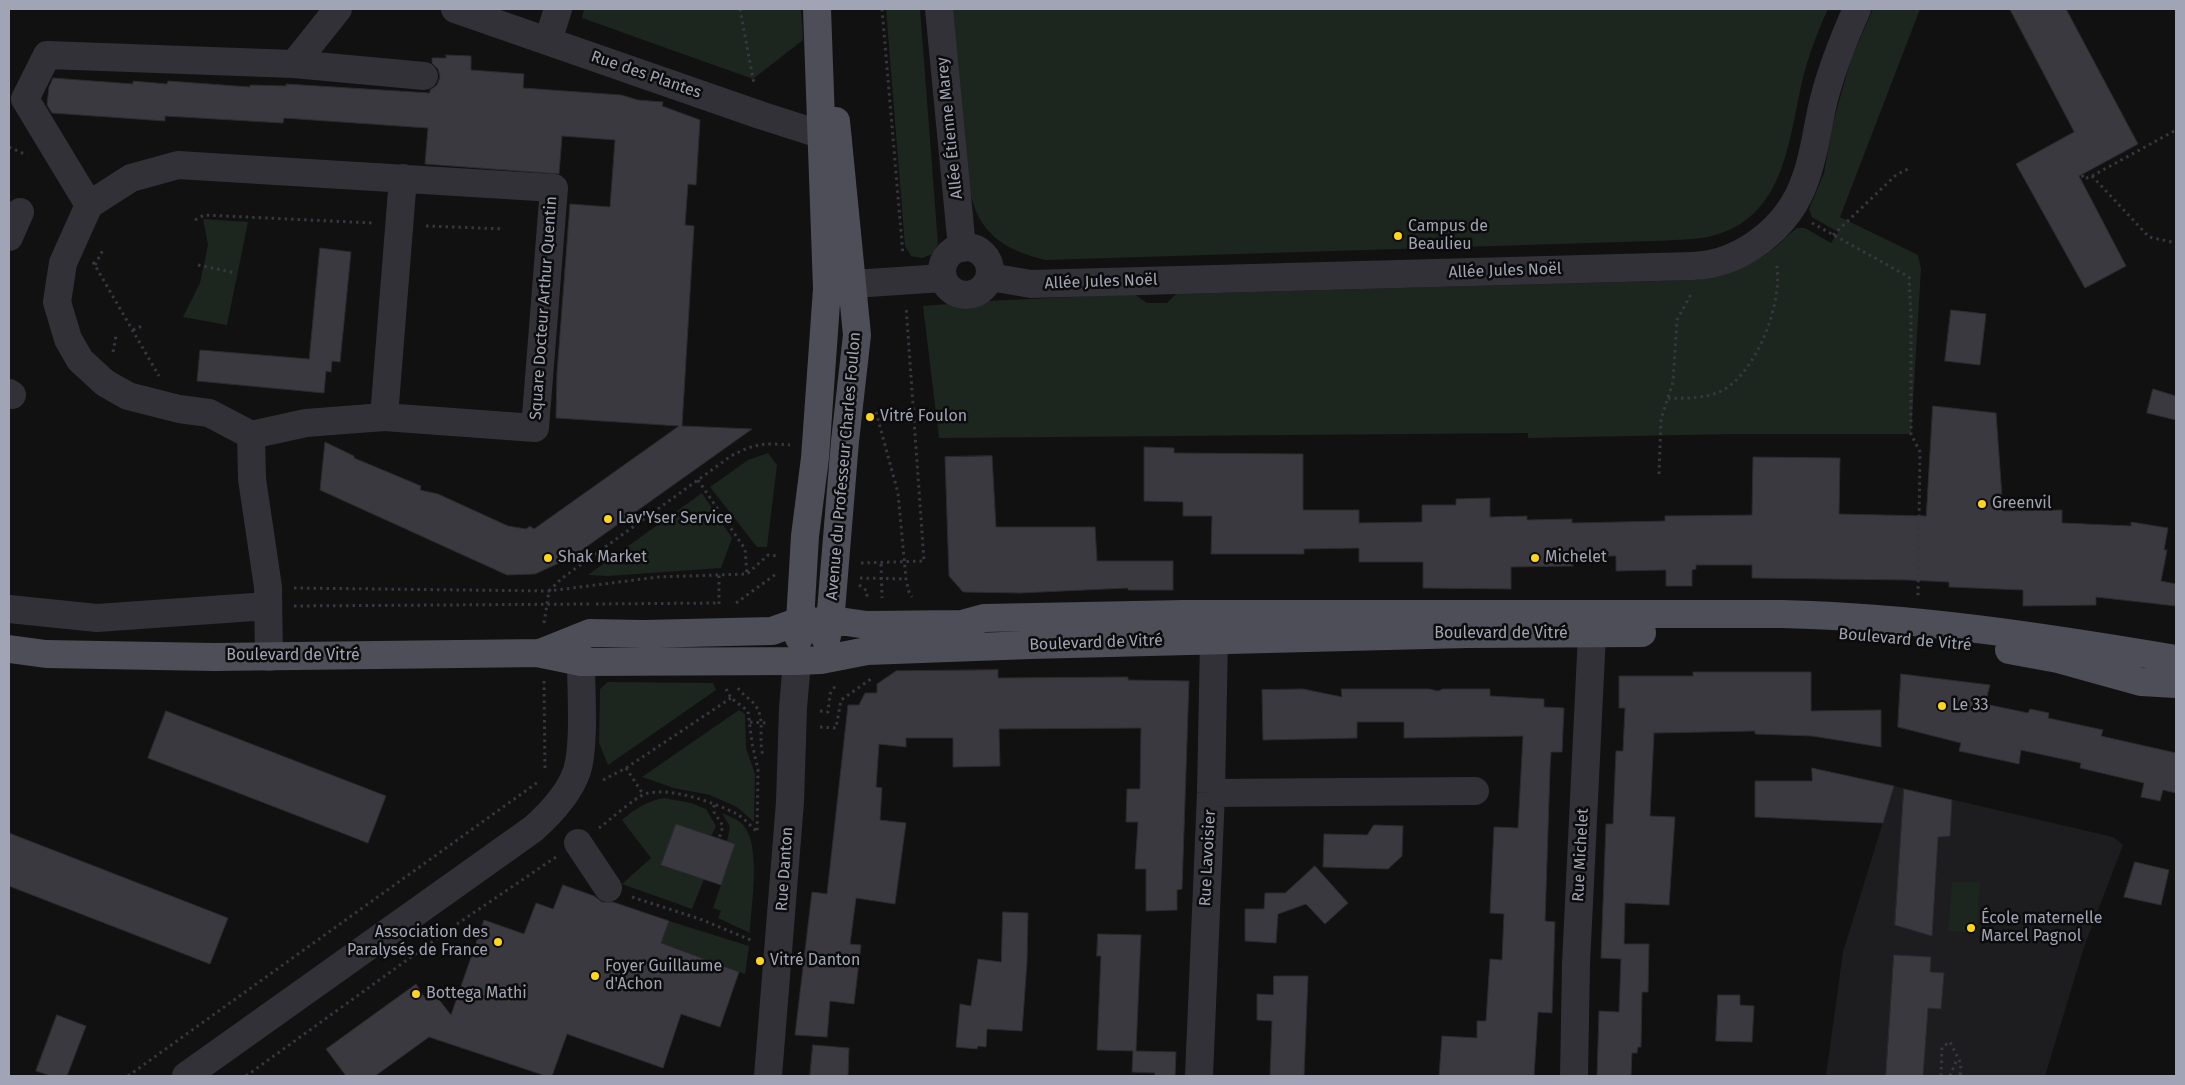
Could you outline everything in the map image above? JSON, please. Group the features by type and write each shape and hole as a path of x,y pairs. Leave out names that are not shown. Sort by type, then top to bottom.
{"main road":[{"name":"Avenue du Professeur Charles Foulon","path":"800,621 805,536 815,458 827,289 829,136 832,80 819,42 817,9"},
{"name":"Avenue du Professeur Charles Foulon","path":"829,136 853,284 857,335 846,421 830,623"},
{"name":"Boulevard de Vitré","path":"540,653 590,633 772,631 800,621 867,625 962,624 984,618 1184,614 1826,615 1910,621 2020,634 2176,659"},
{"path":"800,621 809,660"},
{"path":"809,660 830,623"},
{"name":"Boulevard de Vitré","path":"9,649 46,654 269,657 540,653 580,662 734,661 809,660 882,650 1214,639 1769,631 1869,636 2013,651 2058,660 2142,682 2176,684"}],"street":[{"path":"294,64 338,9"},
{"name":"Rue des Plantes","path":"455,9 760,115 829,136"},
{"path":"548,41 558,9"},
{"name":"Allée Étienne Marey","path":"939,9 962,248"},
{"name":"Allée Jules Noël","path":"990,277 1031,284 1693,266 1732,258 1766,235 1790,210 1805,182 1829,81 1857,9"},
{"path":"269,657 268,597 252,480 251,435 210,413 179,409 128,396 105,383 80,360 68,339 57,302 63,263 89,205 24,99 47,55 294,64 424,76"},
{"name":"Square Docteur Arthur Quentin","path":"89,205 131,178 178,165 554,188 535,428 384,417 306,423 251,435"},
{"path":"384,417 403,178"},
{"path":"9,237 20,212"},
{"path":"970,247 984,255 988,261 990,277 981,290 966,296 952,290 943,278 942,270 948,255 962,248 970,247"},
{"path":"827,289 853,284 943,278"},
{"path":"9,609 97,618 268,597"},
{"name":"Rue Michelet","path":"1574,1076 1576,964 1592,634"},
{"name":"Rue Lavoisier","path":"1199,1076 1211,793 1214,639"},
{"name":"Rue Danton","path":"768,1076 790,802 793,708 809,660"},
{"path":"186,1076 533,829 547,817 561,801 577,772 580,756 580,662"},
{"path":"1211,793 1475,791"},
{"path":"587,837 608,888"}],"path":[{"path":"740,9 760,115"},
{"path":"881,564 924,561 905,281 882,9"},
{"path":"2082,175 2084,180 2176,130"},
{"path":"9,148 27,156"},
{"path":"1910,168 1896,175 1833,235 1908,277 1911,317 1911,434 1920,452 1918,596"},
{"path":"2092,176 2149,237 2176,243"},
{"path":"195,220 204,215 504,229"},
{"path":"77,234 179,409"},
{"path":"1668,398 1688,399 1717,393 1729,386 1751,360 1768,324 1777,296 1778,270 1773,249 1766,235"},
{"path":"95,265 104,248"},
{"path":"198,265 236,273"},
{"path":"1658,474 1661,419 1673,382 1678,320 1691,294 1694,280 1693,266"},
{"path":"133,330 144,325"},
{"path":"540,653 548,591 561,579 731,456 749,446 766,443 792,445"},
{"path":"698,480 745,549 747,574"},
{"path":"268,597 548,591 658,577 747,574 768,555"},
{"path":"268,597 547,604 738,603 778,572"},
{"path":"851,578 906,579"},
{"path":"732,603 734,632"},
{"path":"734,661 734,678 740,691 757,707 761,723 760,745 765,761"},
{"path":"602,780 626,768 731,698"},
{"path":"587,837 643,794 658,791 714,805 739,815 758,832 758,770 750,722"},
{"path":"626,768 643,794"},
{"path":"128,1076 546,777"},
{"path":"714,805 714,812 723,826 719,839"},
{"path":"608,888 700,919 756,942"},
{"path":"1941,1076 1942,1048 1950,1042 1961,1064 1962,1073 1960,1076"},
{"path":"1950,1076 1958,1058"}],"shaded area":[{"path":"584,9 801,9 803,40 753,79 582,18"},
{"path":"886,9 920,9 938,244 933,254 922,258 911,256 905,246"},
{"path":"952,9 1828,9 1807,62 1788,146 1770,193 1755,212 1735,227 1708,237 1654,241 1045,260 1019,252 995,238 983,224 977,213 969,188 965,160"},
{"path":"1873,9 1920,9 1840,217 1918,255 1921,269 1911,434 1736,434 1528,438 1528,433 939,438 923,306 1134,294 1147,303 1167,303 1176,294 1694,280 1725,274 1745,266 1773,249 1797,228 1805,228 1831,243 1838,232 1812,217 1809,209 1824,173 1832,126 1851,59"},
{"path":"203,219 248,222 227,325 183,317 200,283 208,245"},
{"path":"768,453 777,465 767,547 757,547 710,487 748,460"},
{"path":"702,493 732,538 721,568 608,576 588,575"},
{"path":"608,682 713,683 716,690 608,765 599,743 600,689"},
{"path":"739,710 745,714 746,748 755,774 754,822 737,807 710,795 674,788 642,777"},
{"name":"École maternelle Marcel Pagnol","path":"1894,786 2113,837 2123,845 2085,944 2045,1076 1826,1076 1843,952"},
{"path":"664,798 691,803 706,809 716,826 711,836 676,824 661,864 704,879 692,909 622,884 651,858 622,820 642,806"},
{"path":"722,813 740,822 747,831 751,843 754,858 754,874 750,933 718,918 721,911 713,908 735,844 727,841 730,827"},
{"path":"1952,882 1980,882 1977,933 1948,931"},
{"path":"669,921 749,946 745,974 661,943"}],"building":[{"path":"2010,9 2066,9 2138,144 2079,176 2126,266 2085,288 2016,164 2074,132"},
{"path":"446,55 471,56 471,70 524,74 523,88 621,95 638,100 663,102 662,106 700,120 696,185 688,184 685,225 694,226 682,426 752,429 572,557 535,574 507,575 320,490 325,442 354,456 354,458 421,486 420,490 438,494 508,526 526,529 530,526 534,529 679,426 556,418 557,373 570,204 610,207 615,140 562,136 559,174 425,164 428,128 284,118 283,123 165,116 165,121 52,113 47,105 49,87 53,78 133,84 133,81 167,84 168,81 250,87 250,85 286,86 286,84 430,93 430,90 437,85 440,77 438,69 432,63 432,58 446,58"},
{"path":"320,248 351,252 340,362 332,361 331,372 326,371 324,393 197,381 200,350 309,359"},
{"path":"1951,310 1986,314 1980,365 1945,361"},
{"path":"2153,389 2176,396 2176,420 2147,413"},
{"path":"1933,406 1996,413 2003,511 2062,510 2062,523 2131,526 2131,522 2168,528 2164,550 2167,550 2161,581 2176,584 2176,606 2096,597 2096,605 2023,606 2023,590 1949,587 1949,582 1907,580 1752,578 1752,565 1696,565 1696,569 1692,570 1692,586 1666,586 1666,570 1616,571 1616,556 1572,556 1573,566 1511,567 1511,589 1423,588 1423,562 1359,562 1359,548 1304,549 1304,554 1211,554 1212,516 1183,516 1183,502 1144,501 1144,447 1174,448 1174,453 1303,454 1303,510 1359,510 1359,523 1422,522 1422,505 1456,505 1456,499 1490,498 1490,517 1527,516 1527,520 1572,519 1572,523 1665,521 1665,516 1752,515 1753,457 1840,458 1839,514 1926,516"},
{"path":"992,456 996,527 1095,527 1097,561 1173,561 1173,590 1128,590 1128,588 1020,593 963,592 949,576 945,457"},
{"path":"998,670 998,678 1128,677 1128,680 1189,681 1182,889 1177,890 1177,910 1146,911 1146,869 1135,869 1138,822 1126,822 1127,789 1140,789 1141,728 999,729 1000,766 953,767 953,738 906,738 906,747 879,744 876,787 882,788 880,820 906,823 895,904 856,898 850,944 861,945 854,1004 830,1001 827,1037 795,1035 812,892 827,894 848,705 859,705 865,693 877,693 877,684 896,671"},
{"path":"1693,672 1811,672 1811,711 1881,710 1881,747 1812,736 1755,734 1755,731 1654,733 1650,816 1675,817 1669,905 1625,903 1624,944 1649,944 1648,992 1642,992 1641,1047 1638,1047 1637,1053 1632,1053 1631,1076 1597,1076 1599,1011 1619,1012 1621,959 1601,958 1606,824 1613,824 1616,751 1623,751 1625,708 1619,708 1619,676 1693,676"},
{"path":"1901,674 1990,685 1985,704 2028,713 2030,709 2049,713 2048,718 2103,730 2101,736 2176,753 2176,793 2163,790 2160,801 2141,797 2144,783 2080,768 2081,763 2021,750 2019,764 1959,751 1961,743 1898,727"},
{"path":"1303,689 1342,697 1341,689 1429,689 1438,691 1443,689 1490,689 1490,696 1544,699 1544,707 1564,708 1562,752 1551,752 1550,769 1545,921 1555,922 1552,1013 1538,1012 1534,1076 1439,1076 1442,1036 1477,1038 1477,1021 1486,1021 1490,959 1502,960 1504,914 1490,913 1494,827 1518,828 1523,736 1404,738 1404,722 1357,722 1357,738 1263,740 1262,690"},
{"path":"166,711 386,796 368,843 148,758"},
{"path":"1812,768 1894,786 1883,823 1755,817 1755,781 1812,781"},
{"path":"1904,789 1952,800 1950,836 1938,837 1932,936 1895,925"},
{"path":"676,824 735,844 721,885 661,865"},
{"path":"1374,825 1403,826 1402,856 1388,869 1323,867 1324,834 1367,835"},
{"path":"9,833 228,918 210,964 9,886"},
{"path":"2135,862 2169,870 2161,905 2124,897"},
{"path":"1315,866 1348,903 1325,924 1306,904 1278,914 1276,943 1245,941 1245,909 1264,909 1265,893 1285,893"},
{"name":"Foyer Guillaume d'Achon","path":"563,885 594,896 602,902 613,902 669,921 661,943 739,972 720,1027 681,1014 663,1068 567,1034 552,1076 546,1076 429,1037 375,1076 346,1076 326,1049 416,984 425,998 433,992 451,1015 484,920 524,934 536,903 553,909"},
{"path":"1003,912 1028,913 1022,1031 987,1029 986,1047 978,1046 977,1049 956,1047 960,1004 971,1006 978,959 1001,962"},
{"path":"1098,934 1141,935 1136,1051 1176,1052 1175,1076 1155,1076 1155,1073 1132,1072 1133,1051 1097,1050 1101,956 1097,956"},
{"path":"1894,955 1931,957 1930,972 1944,973 1941,1009 1928,1008 1923,1076 1886,1076"},
{"path":"1274,976 1308,976 1304,1076 1270,1076 1272,1021 1257,1020 1257,994 1273,995"},
{"path":"1718,995 1740,995 1740,1005 1754,1006 1752,1042 1716,1041"},
{"path":"57,1015 86,1026 67,1076 51,1076 36,1071"},
{"path":"813,1045 849,1048 848,1076 810,1076"}],"place":[{"name":"Campus de Beaulieu","path":"1398,236"},
{"name":"Vitré Foulon","path":"870,417"},
{"name":"Greenvil","path":"1982,504"},
{"name":"Lav'Yser Service","path":"608,519"},
{"name":"Shak Market","path":"548,558"},
{"name":"Michelet","path":"1535,558"},
{"name":"Le 33","path":"1942,706"},
{"name":"École maternelle Marcel Pagnol","path":"1971,928"},
{"name":"Association des Paralysés de France","path":"498,942"},
{"name":"Vitré Danton","path":"760,961"},
{"name":"Foyer Guillaume d'Achon","path":"595,976"},
{"name":"Bottega Mathi","path":"416,994"}]}
